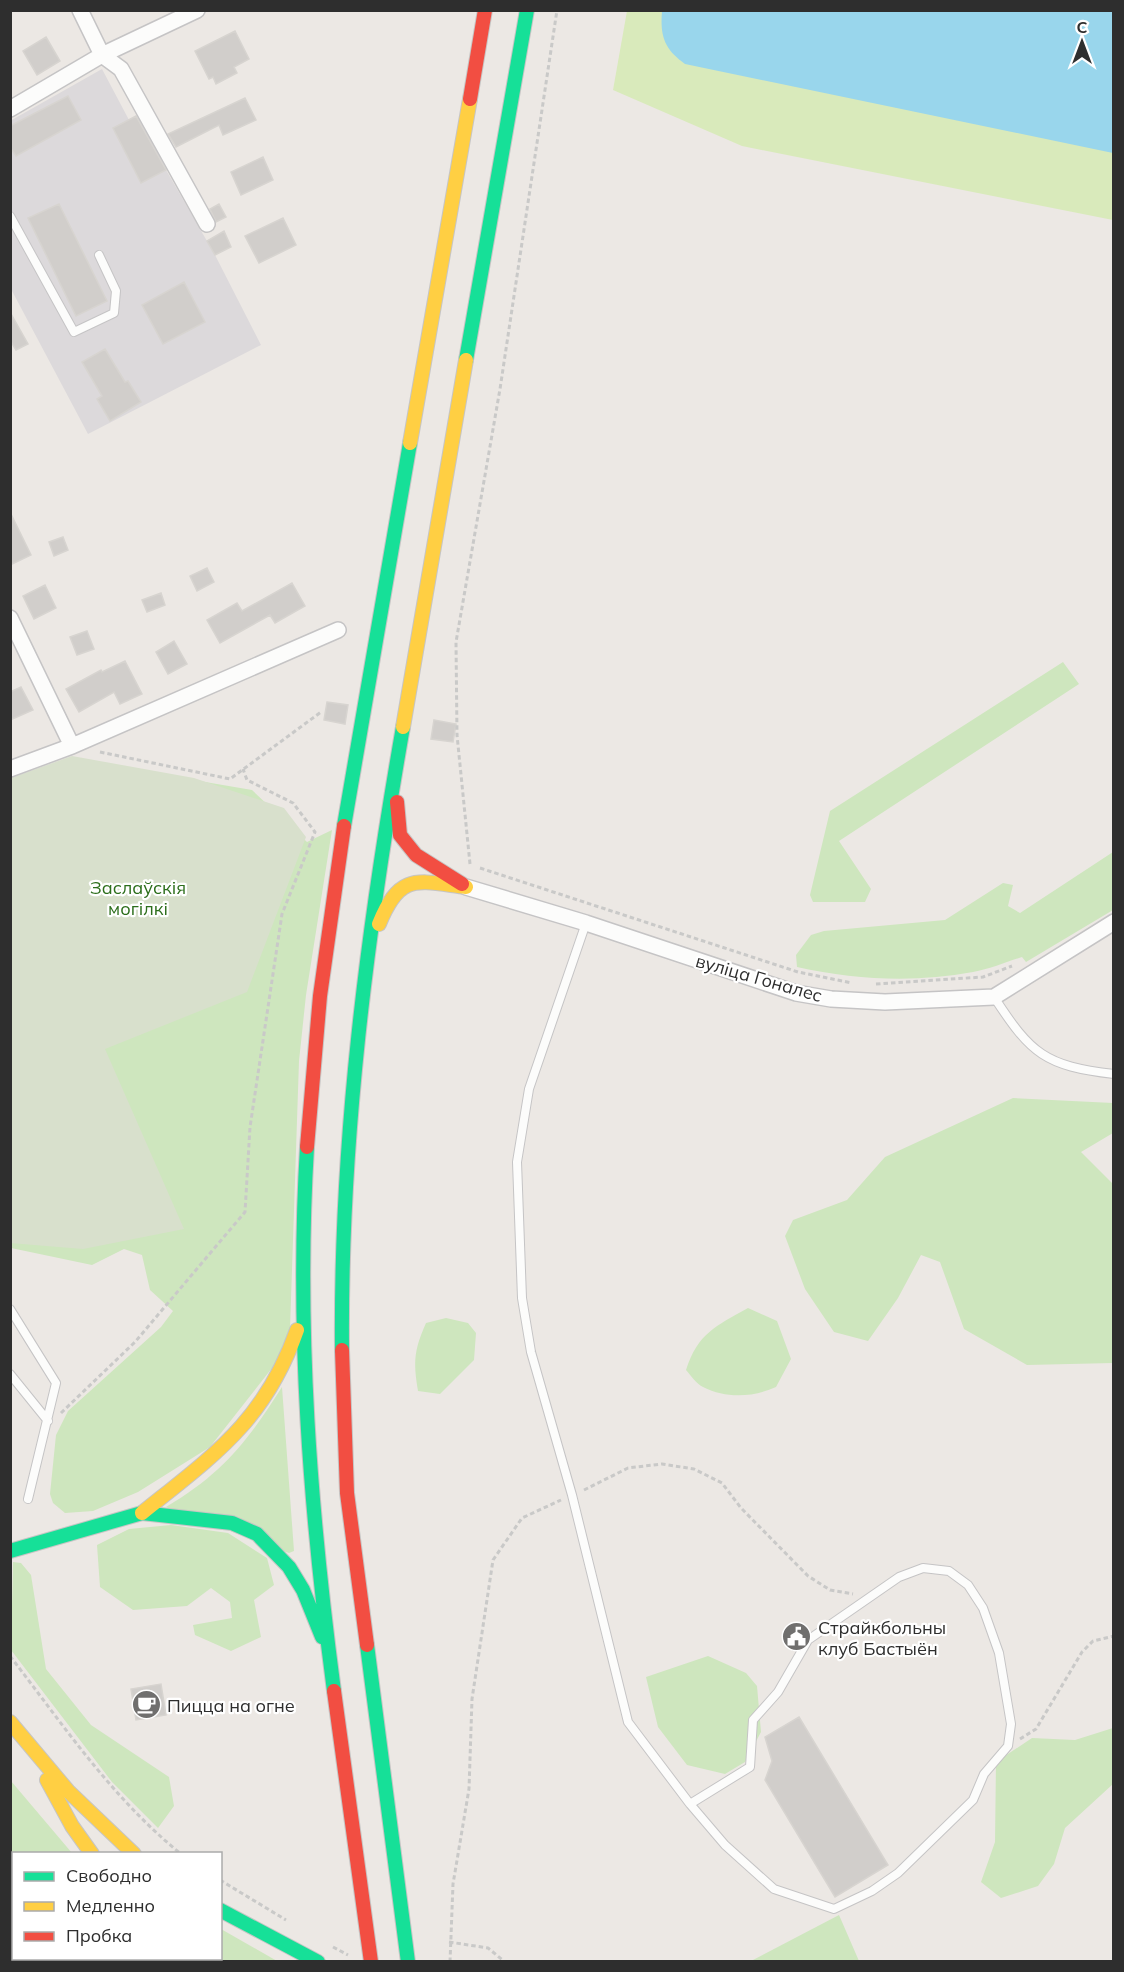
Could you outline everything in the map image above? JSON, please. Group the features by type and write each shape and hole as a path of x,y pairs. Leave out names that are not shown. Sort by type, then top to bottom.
{"main road":[{"path":"371,1962 312,1499 304,1375 303,1311 310,1090 321,974 336,870 485,10"},
{"path":"408,1962 356,1566 343,1428 348,1170 366,960 527,10"},
{"path":"395,779 400,835 416,855 466,887"},
{"path":"366,960 387,902 399,887 414,882 466,887"},
{"path":"142,1513 230,1443 258,1411 275,1385 295,1338 303,1311"},
{"path":"10,1551 142,1513 232,1523 257,1534 289,1567 303,1590 332,1663"},
{"path":"10,1722 81,1805 132,1852"},
{"path":"30,1748 72,1827 91,1852"},
{"path":"222,1911 313,1959"}],"street":[{"path":"80,10 102,55 122,69 207,224"},
{"path":"10,109 102,55 197,10"},
{"path":"10,618 72,746"},
{"path":"10,769 72,746 338,630"},
{"name":"вуліца Гоналес","path":"466,887 586,923 808,995 885,1002 994,997"},
{"path":"994,997 1113,922"}],"lane":[{"path":"10,216 74,332 114,313 116,291 99,255"},
{"path":"586,923 529,1089 517,1162 522,1298 531,1352 572,1496 628,1722 690,1804 725,1845 774,1889 834,1909 872,1891 898,1873 973,1800 984,1774 1008,1746 1011,1724 999,1653 983,1608 968,1585 949,1571 923,1568 899,1577 808,1640 778,1692 753,1720 750,1767 690,1804"},
{"path":"994,997 1012,1024 1038,1053 1073,1070 1113,1074"},
{"path":"10,1310 56,1383 51,1420 28,1499"},
{"path":"10,1374 51,1420"}],"path":[{"path":"557,10 502,377 456,642 457,735 470,865 798,972 854,983"},
{"path":"72,746 230,779 321,712"},
{"path":"51,1420 135,1342 245,1212 250,1127 282,914 315,832 293,803 247,780 243,769"},
{"path":"872,985 983,977 1020,962 1028,975"},
{"path":"450,1962 453,1884 469,1789 472,1700 493,1560 522,1518 628,1468 662,1464 694,1469 722,1483 741,1508 808,1576 830,1590 855,1594"},
{"path":"1008,1746 1036,1729 1082,1652 1093,1641 1113,1636"},
{"path":"10,1656 107,1783 150,1828 179,1852"},
{"path":"222,1881 287,1921"},
{"path":"449,1942 488,1948 505,1962"}],"shaded area":[{"path":"102,69 129,120 142,116 166,170 215,255 261,345 88,434 11,289 10,121"}],"green space":[{"path":"627,11 1113,11 1113,220 742,146 613,90"},
{"path":"1063,662 1079,684 839,841 871,889 865,902 813,902 810,895 830,811"},
{"name":"Заслаўскія могілкі","path":"72,756 194,778 284,808 306,837 247,992 105,1049 184,1229 83,1249 10,1243 11,778"},
{"path":"71,759 252,790 307,842 332,830 306,995 299,1061 290,1329 283,1354 210,1447 138,1492 93,1511 65,1513 53,1503 50,1494 56,1435 68,1411 161,1327 173,1311 150,1290 142,1255 124,1249 92,1265 11,1248 11,782"},
{"path":"1113,852 1113,910 1026,962 1022,957 973,972 907,979 841,975 797,967 796,955 811,935 824,931 945,920 1003,883 1013,885 1008,906 1020,913"},
{"path":"1013,1098 1113,1103 1113,1133 1081,1152 1113,1184 1113,1363 1027,1365 964,1329 940,1262 921,1255 898,1298 868,1341 834,1332 805,1289 785,1236 793,1220 847,1200 885,1157"},
{"path":"748,1308 777,1321 791,1359 776,1387 749,1395 731,1395 703,1387 686,1370 696,1347 717,1326"},
{"path":"446,1318 468,1323 476,1333 474,1360 440,1394 418,1391 415,1372 416,1356 422,1332 426,1323"},
{"path":"282,1387 294,1551 289,1553 166,1507 219,1469 245,1440"},
{"path":"171,1525 228,1533 267,1558 274,1585 254,1600 261,1637 231,1651 195,1635 193,1625 232,1618 230,1602 211,1588 187,1606 133,1610 100,1587 97,1545 129,1529"},
{"path":"13,1562 21,1563 31,1575 46,1669 91,1725 169,1777 174,1806 158,1828 112,1782 11,1650"},
{"path":"708,1656 746,1673 757,1686 761,1732 745,1762 725,1774 687,1765 658,1727 646,1677"},
{"path":"1113,1728 1113,1784 1065,1828 1054,1864 1038,1886 1001,1898 981,1882 995,1842 996,1762 1032,1738 1075,1740"},
{"path":"11,1781 71,1852 12,1852 12,1960 156,1961 11,1961"},
{"path":"839,1915 859,1961 751,1961"},
{"path":"222,1930 277,1961 189,1961 222,1960"}],"water":[{"path":"662,11 1113,11 1113,153 685,64 672,53 665,41"}],"building":[{"path":"235,31 249,59 234,67 237,73 216,84 213,77 209,79 195,51"},
{"path":"46,37 60,61 37,75 23,51"},
{"path":"68,96 81,120 16,156 10,147 10,126"},
{"path":"245,98 256,120 223,135 219,125 176,147 168,134"},
{"path":"136,116 166,170 141,183 113,128"},
{"path":"263,157 273,180 241,195 231,172"},
{"path":"59,204 107,301 76,316 28,218"},
{"path":"219,204 226,217 216,222 210,209"},
{"path":"283,218 296,245 259,263 245,236"},
{"path":"224,231 231,247 215,255 207,241"},
{"path":"184,282 205,322 163,344 142,305"},
{"path":"10,312 28,344 16,350 10,340"},
{"path":"105,349 125,382 128,381 141,402 110,421 97,399 102,396 82,362"},
{"path":"10,512 31,555 10,565"},
{"path":"63,537 68,550 54,556 49,542"},
{"path":"207,568 214,582 197,591 190,576"},
{"path":"292,583 305,606 275,623 270,615 220,643 207,620 237,603 242,611"},
{"path":"45,585 56,608 34,619 23,596"},
{"path":"161,593 165,605 147,612 142,600"},
{"path":"87,631 94,649 77,655 70,637"},
{"path":"174,641 187,664 168,674 156,652"},
{"path":"125,661 142,694 120,704 114,692 79,712 66,689 101,670 102,672"},
{"path":"21,687 33,710 10,720 10,692"},
{"path":"327,702 348,705 345,724 324,720"},
{"path":"434,720 456,724 453,742 431,739"},
{"path":"161,1684 166,1715 136,1720 131,1689"},
{"path":"799,1717 888,1865 835,1897 765,1780 772,1761 765,1737"}],"traffic: fast":[{"path":"466,360 527,10"},
{"path":"344,826 410,443"},
{"path":"342,1350 346,1193 358,1037 378,881 403,727"},
{"path":"307,1147 303,1283 307,1419 318,1555 334,1691"},
{"path":"10,1551 142,1513 232,1523 257,1534 289,1567 303,1590 322,1637"},
{"path":"367,1645 408,1962"},
{"path":"222,1911 318,1962"}],"traffic: slow":[{"path":"410,443 470,99"},
{"path":"403,727 466,360"},
{"path":"379,924 395,895 412,884 422,882 466,887"},
{"path":"142,1513 214,1454 253,1413 284,1362 297,1330"},
{"path":"10,1722 68,1791 132,1852"},
{"path":"47,1780 72,1826 91,1852"}],"traffic: jam":[{"path":"470,99 485,10"},
{"path":"397,802 400,835 416,855 462,884"},
{"path":"307,1147 320,996 344,826"},
{"path":"342,1350 347,1493 367,1645"},
{"path":"334,1691 371,1962"}],"place":[{"name":"Страйкбольны клуб Бастыён","path":"797,1637"},
{"name":"Пицца на огне","path":"146,1705"}]}
